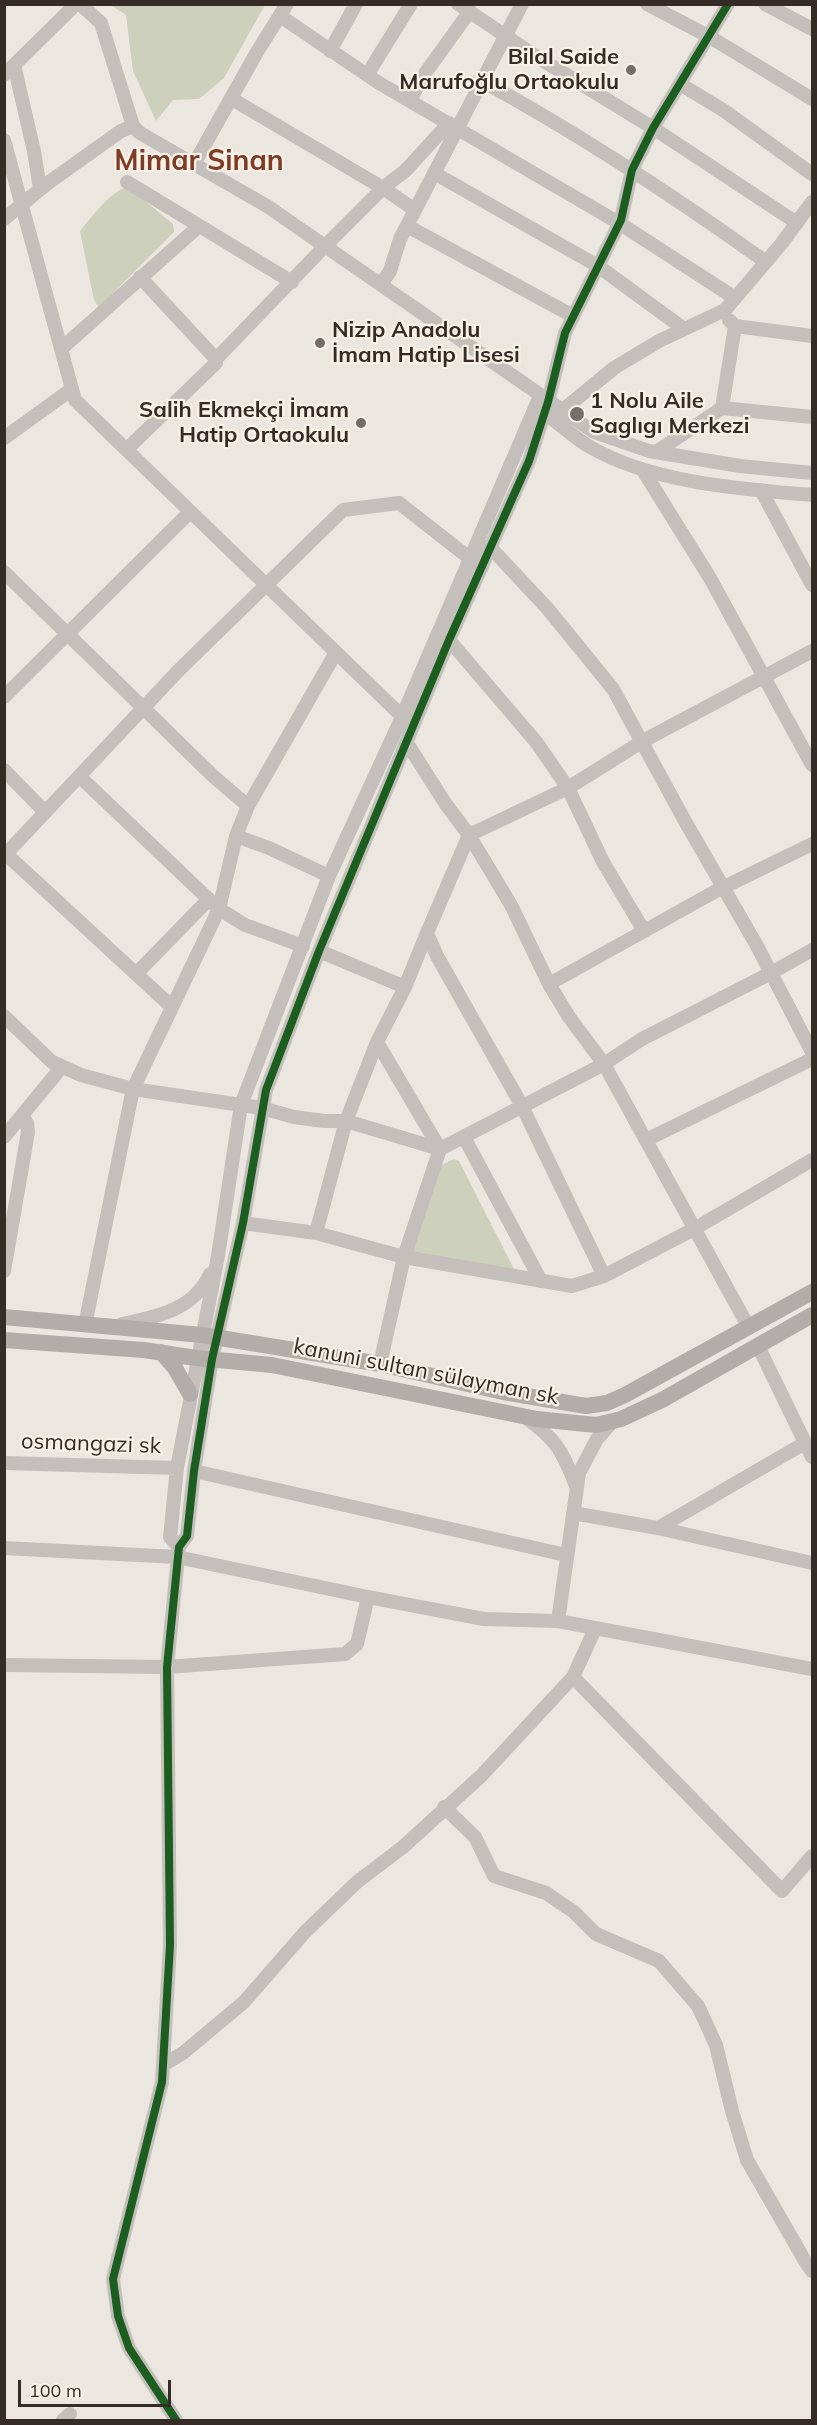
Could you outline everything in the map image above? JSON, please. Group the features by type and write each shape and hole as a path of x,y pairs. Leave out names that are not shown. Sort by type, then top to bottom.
{"main road":[{"path":"4,1317 210,1336 380,1364 503,1392 586,1406 607,1403 625,1395 813,1292"},
{"name":"kanuni sultan sülayman sk","path":"4,1340 161,1352 204,1359 272,1365 524,1416 596,1425 612,1422 662,1400 813,1315"},
{"path":"161,1352 180,1376 190,1394"}],"street":[{"path":"40,189 34,151 9,70 78,4 101,23 133,126 140,134 267,206 505,368 542,405 592,448 644,472 761,490 813,495"},
{"path":"330,51 356,4"},
{"path":"367,75 411,4"},
{"path":"382,283 390,272 407,226 434,173 453,125 482,81 522,4"},
{"path":"647,4 710,37 813,99"},
{"path":"210,1336 218,1256 241,1105 329,876 476,563 489,546 529,461 542,405 565,333 619,223 632,170 653,128 728,4"},
{"path":"765,4 813,29"},
{"path":"410,100 464,8 653,128 796,223"},
{"path":"194,164 283,10 330,51 367,75 619,223 735,298"},
{"path":"482,81 632,170 766,262"},
{"path":"680,84 723,110 813,174"},
{"path":"232,99 383,188 415,210"},
{"path":"127,449 216,363 216,359 383,188 406,170 453,125"},
{"path":"4,219 40,189 121,131 133,126"},
{"path":"4,140 75,400 412,727"},
{"path":"434,173 598,266 684,329"},
{"path":"127,182 292,282"},
{"path":"563,410 614,368 659,341 720,313 766,262 813,202"},
{"path":"61,349 199,226"},
{"path":"407,226 573,316"},
{"path":"140,277 216,359"},
{"path":"720,313 735,326 813,336"},
{"path":"722,408 735,326"},
{"path":"4,438 72,389"},
{"path":"542,405 563,410 594,432 656,452 740,466 813,473"},
{"path":"178,1552 170,1537 177,1468 190,1394 204,1359 243,1223 262,1108 270,1080 319,951 407,743 476,563 542,405"},
{"path":"656,452 722,408 813,417"},
{"path":"644,472 710,578 813,765"},
{"path":"761,490 813,585"},
{"path":"172,1007 5,855 179,670 343,510 399,503 476,563"},
{"path":"4,697 190,512"},
{"path":"489,546 548,609 613,689 813,1052"},
{"path":"4,572 213,776 248,806"},
{"path":"448,640 537,743 568,788 603,862 644,931"},
{"path":"316,1233 346,1121 377,1042 405,987 469,835 568,788 643,741 813,651"},
{"path":"85,1324 133,1089 172,1007 214,904 248,806 335,654"},
{"path":"407,743 445,803 469,835 511,905 549,984 569,1017 604,1064 748,1326"},
{"path":"4,770 45,812"},
{"path":"79,776 214,904 245,925 303,946"},
{"path":"236,836 269,848 329,876"},
{"path":"549,984 723,888 813,844"},
{"path":"136,974 214,904"},
{"path":"427,933 437,956 522,1106 603,1276"},
{"path":"4,1016 43,1055 61,1068 133,1089 262,1108 294,1117 346,1121 440,1149 604,1064 642,1039 771,974 813,950"},
{"path":"319,951 405,987"},
{"path":"377,1042 440,1149 404,1257 380,1364"},
{"path":"646,1140 813,1059"},
{"path":"4,1137 61,1068"},
{"path":"4,1271 10,1204 28,1132 27,1123 22,1116"},
{"path":"464,1137 541,1281"},
{"path":"243,1223 316,1233 404,1257 572,1286 603,1276 694,1229 813,1160"},
{"path":"111,1327 160,1316 183,1306 205,1286 218,1256"},
{"path":"758,1346 813,1457"},
{"path":"176,2421 129,2348 118,2316 113,2279 162,2082 164,2064 171,1945 167,1667 178,1552 188,1536 204,1359"},
{"path":"524,1416 551,1437 562,1452 577,1488"},
{"path":"558,1621 579,1473 597,1439 612,1422"},
{"path":"658,1528 805,1443"},
{"name":"osmangazi sk","path":"4,1463 177,1468"},
{"path":"194,1471 566,1555"},
{"path":"573,1513 658,1528 813,1563"},
{"path":"4,1548 178,1552 368,1598 484,1619 558,1621 813,1669"},
{"path":"4,1665 167,1667 345,1654 357,1644 368,1598"},
{"path":"164,2064 183,2053 244,2002 305,1932 357,1882 402,1847 480,1776 573,1677 595,1629"},
{"path":"573,1677 782,1891 813,1856"},
{"path":"444,1807 475,1837 494,1876 546,1893 574,1912 596,1934 659,1961 698,2006 716,2045 747,2160 813,2271"}],"green space":[{"path":"111,5 265,5 224,78 199,99 173,100 156,121 133,71 126,15"},
{"path":"128,187 173,224 174,232 99,307 94,300 80,231 108,199"},
{"path":"454,1159 459,1161 514,1269 411,1256 433,1169"}],"cycle path":[{"path":"176,2420 129,2348 118,2316 113,2279 162,2082 170,1945 167,1667 179,1547 187,1536 194,1471 212,1359 243,1223 266,1090 319,951 449,640 529,461 548,402 565,333 621,220 632,170 653,128 728,4"}],"place":[{"name":"Bilal Saide Marufoğlu Ortaokulu","path":"631,70"},
{"name":"Nizip Anadolu İmam Hatip Lisesi","path":"320,343"},
{"name":"1 Nolu Aile Saglıgı Merkezi","path":"577,414"},
{"name":"Salih Ekmekçi İmam Hatip Ortaokulu","path":"361,423"}],"district":[{"name":"Mimar Sinan","path":"199,162"}]}
